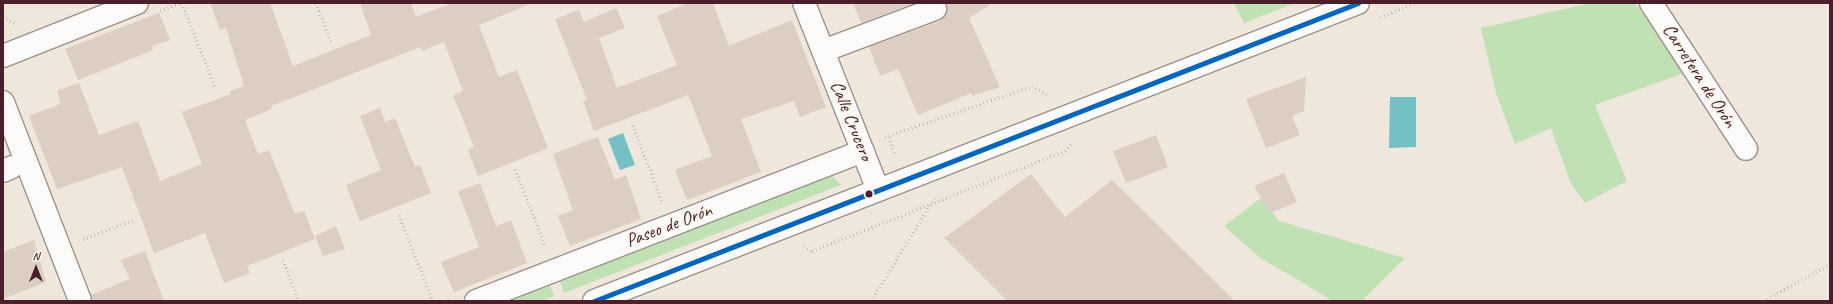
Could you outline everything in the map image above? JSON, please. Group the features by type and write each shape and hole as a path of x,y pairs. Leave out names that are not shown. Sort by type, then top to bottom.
{"street":[{"path":"3,56 137,3"},
{"name":"Calle Crucero","path":"804,3 878,190"},
{"path":"594,301 878,190 949,165 1358,3"},
{"name":"Carretera de Orón","path":"1651,3 1746,149"},
{"path":"823,51 935,9"},
{"path":"3,102 80,301"},
{"name":"Paseo de Orón","path":"476,301 863,151"}],"path":[{"path":"182,3 216,89"},
{"path":"316,3 332,43"},
{"path":"889,137 1032,86"},
{"name":"Paseo de Orón","path":"633,125 664,206"},
{"path":"871,301 892,262 930,211 949,165"},
{"path":"515,169 548,252"},
{"path":"399,215 433,301"},
{"path":"75,243 132,220"},
{"path":"283,260 299,301"},
{"path":"1763,301 1830,264"}],"green space":[{"path":"1234,3 1295,3 1244,23"},
{"path":"1590,3 1635,3 1687,72 1595,105 1627,181 1585,203 1571,184 1551,128 1515,144 1496,93 1481,28"},
{"path":"831,175 841,185 564,293 560,282"},
{"path":"1261,198 1279,221 1405,258 1362,301 1333,301 1259,257 1224,226"},
{"path":"550,286 554,296 542,301 510,301"}],"water":[{"path":"1390,97 1416,97 1416,147 1389,148"},
{"path":"623,133 635,165 620,170 608,139"}],"building":[{"path":"210,3 270,3 293,66 371,35 360,3 411,3 416,17 452,3 532,3 479,25 499,77 517,70 548,148 478,176 468,150 474,147 453,95 463,91 444,42 422,51 420,47 271,106 272,109 245,120 258,154 269,150 295,214 304,211 315,239 247,266 250,273 224,283 205,233 154,253 122,167 57,189 29,116 61,104 57,91 79,83 99,135 138,121 160,181 202,164 182,112 231,94 230,91 244,86 226,28 220,30"},
{"path":"688,3 713,3 729,46 792,20 826,107 800,117 794,101 741,119 761,172 687,200 675,170 712,156 688,95 594,131 583,101 587,100 555,19 579,10 584,22 616,8 625,28 599,38 617,88 677,65 657,16"},
{"path":"853,3 915,3 861,23"},
{"path":"946,3 993,3 969,18 1000,87 972,96 971,93 918,115 898,69 880,76 869,47 940,21 947,11"},
{"path":"159,13 170,40 152,46 153,50 78,80 65,49"},
{"path":"1306,77 1304,111 1292,116 1300,135 1266,148 1246,99"},
{"path":"380,108 385,122 395,118 415,167 420,165 431,193 360,221 346,185 381,170 360,116"},
{"path":"1156,135 1168,167 1126,183 1113,151"},
{"path":"598,137 615,180 626,175 641,219 570,246 558,216 573,210 553,154"},
{"path":"1284,173 1297,202 1270,213 1254,186"},
{"path":"1031,174 1065,217 1112,180 1235,301 1007,301 944,238"},
{"path":"480,183 496,226 511,220 527,263 454,292 441,262 479,247 458,191"},
{"path":"336,226 345,249 323,256 315,236"},
{"path":"34,240 46,282 3,299 3,252"},
{"path":"145,251 164,301 92,301 91,295 130,279 121,260"}],"transit line":[{"path":"594,301 1358,3"}]}
